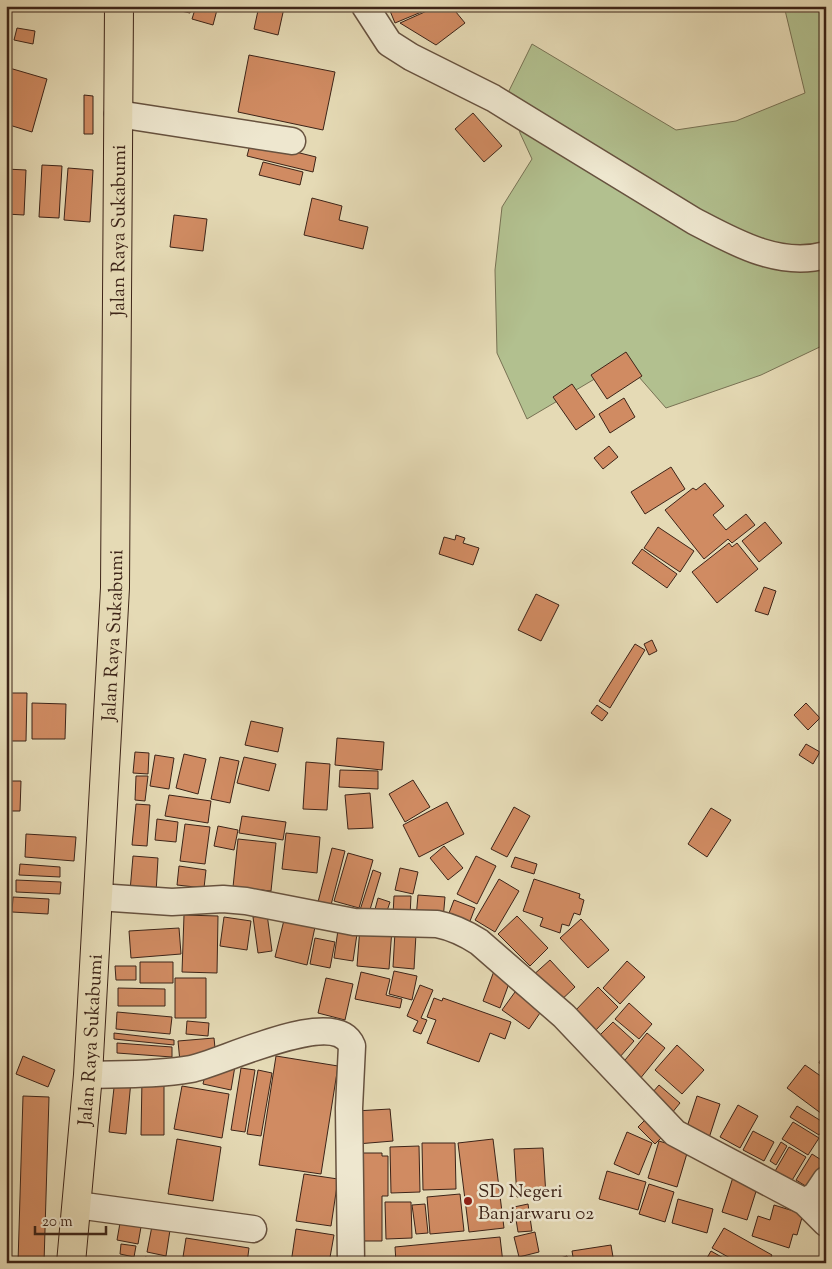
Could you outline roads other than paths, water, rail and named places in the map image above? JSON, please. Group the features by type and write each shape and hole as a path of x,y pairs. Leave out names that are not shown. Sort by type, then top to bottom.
{"highway":[{"name":"Jalan Raya Sukabumi","path":"71,1263 88,1075 115,588 119,6"}],"street":[{"path":"365,6 389,42 411,57 493,98 694,221 746,246 775,256 798,260 826,255"},
{"path":"118,114 292,141"},
{"path":"98,897 172,902 231,900 354,922 437,924 450,927 478,942 564,1016 675,1133 806,1202 826,1224"},
{"path":"88,1075 177,1071 214,1063 254,1047 311,1032 328,1031 344,1035 349,1039 352,1046 349,1108 351,1263"},
{"path":"806,1202 816,1195 826,1180"},
{"path":"77,1205 253,1230"}],"place":[{"name":"SD Negeri Banjarwaru 02","path":"468,1201"}]}
